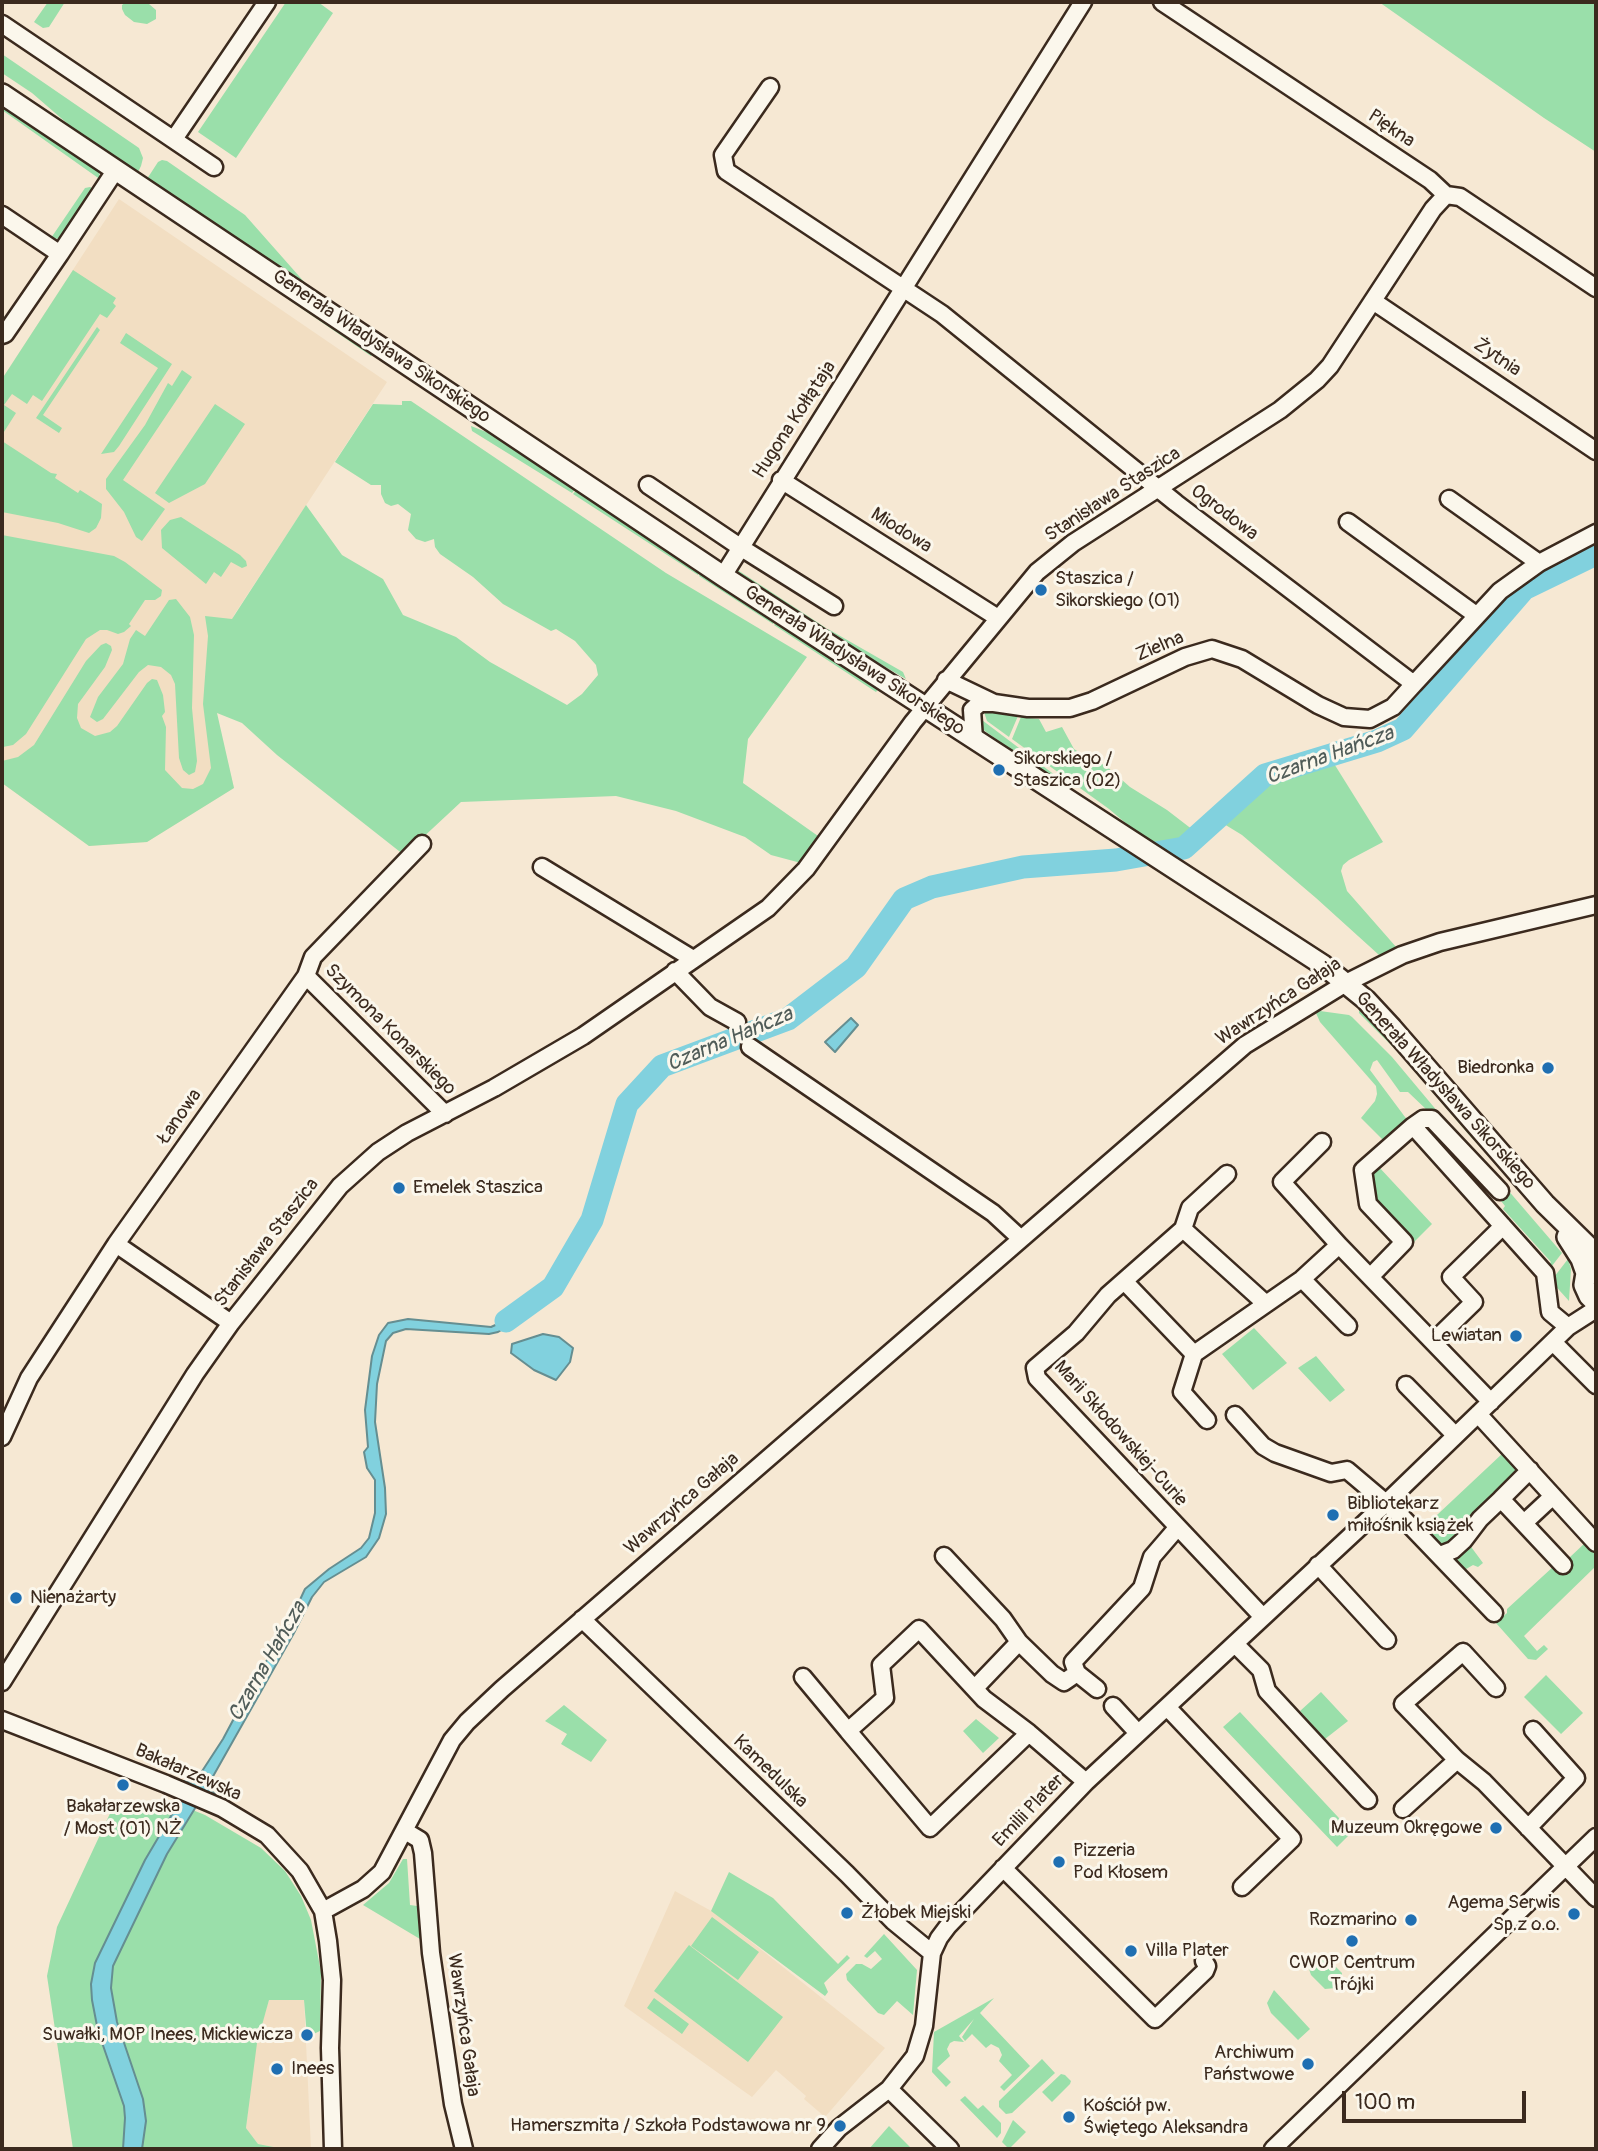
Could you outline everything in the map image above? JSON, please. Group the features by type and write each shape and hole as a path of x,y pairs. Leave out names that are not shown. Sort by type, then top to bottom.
{"main road":[{"name":"Generała Władysława Sikorskiego","path":"2,94 723,576 1323,965 1366,1000 1417,1054 1545,1204 1596,1254"},
{"name":"Generała Władysława Sikorskiego","path":"1545,1204 1581,1259 1591,1282"}],"street":[{"path":"174,139 267,2"},
{"name":"Hugona Kołłątaja","path":"723,576 1083,2"},
{"name":"Piękna","path":"1162,2 1430,180 1446,195 1460,197 1596,288"},
{"path":"2,24 214,167"},
{"path":"770,87 723,155 726,171 905,288"},
{"path":"2,335 115,172"},
{"name":"Stanisława Staszica","path":"2,1682 195,1374 231,1323 340,1186 378,1152 407,1133 583,1036 768,908 806,869 946,680 1037,572 1073,543 1280,410 1317,380 1433,209 1446,195"},
{"path":"2,215 60,254"},
{"name":"Ogrodowa","path":"905,288 942,314 1160,489 1414,684"},
{"name":"Żytnia","path":"1373,301 1596,451"},
{"name":"Miodowa","path":"781,480 998,618"},
{"path":"648,485 834,606"},
{"path":"1449,499 1539,563"},
{"path":"1348,522 1476,615"},
{"path":"1414,684 1500,591 1539,563 1596,533"},
{"name":"Zielna","path":"946,680 994,703 1028,708 1070,708 1092,701 1185,657 1212,649 1242,659 1318,705 1344,717 1370,719 1387,712 1414,684"},
{"path":"974,739 972,710 980,703 994,703"},
{"name":"Łanowa","path":"2,1437 29,1378 116,1244 306,976 313,957 422,844"},
{"path":"542,867 693,959"},
{"name":"Wawrzyńca Gałaja","path":"323,1910 363,1889 382,1872 452,1740 467,1722 582,1619 1245,1045 1346,982 1402,955 1427,946 1596,905"},
{"path":"675,971 710,1007 737,1022"},
{"name":"Szymona Konarskiego","path":"306,976 445,1114"},
{"path":"750,1047 993,1213 1020,1238"},
{"path":"1371,1276 1404,1242 1368,1204 1363,1170 1423,1119 1432,1119 1500,1191"},
{"path":"1413,1126 1545,1273 1550,1312 1568,1327"},
{"path":"1322,1142 1282,1182 1491,1402"},
{"name":"Marii Skłodowskiej-Curie","path":"1227,1174 1190,1208 1183,1229 1108,1295 1076,1333 1035,1368 1037,1378 1264,1616"},
{"path":"1434,1341 1475,1302 1451,1277 1503,1226"},
{"path":"1183,1229 1266,1304"},
{"path":"116,1244 231,1323"},
{"path":"1207,1420 1182,1392 1194,1354 1302,1279 1339,1245"},
{"path":"1302,1279 1348,1326"},
{"path":"1125,1282 1194,1354"},
{"name":"Emilii Plater","path":"932,1953 948,1926 1086,1782 1554,1343 1568,1327 1591,1282"},
{"name":"Emilii Plater","path":"1568,1327 1596,1309"},
{"path":"1554,1343 1596,1385"},
{"path":"1406,1385 1455,1435"},
{"path":"1478,1414 1596,1543"},
{"path":"1235,1415 1251,1425 1263,1446 1275,1452 1331,1472 1348,1470 1440,1555 1494,1613"},
{"path":"1440,1555 1459,1545 1480,1519 1530,1471"},
{"path":"1524,1523 1553,1496"},
{"path":"1501,1499 1563,1565"},
{"path":"1097,1689 1077,1673 1073,1662 1142,1588 1152,1557 1178,1528"},
{"path":"944,1556 1003,1619 1019,1642 1052,1674 1064,1682 1077,1673"},
{"path":"1318,1565 1387,1640"},
{"name":"Kamedulska","path":"582,1619 893,1921 932,1953"},
{"path":"848,1731 885,1698 881,1665 919,1629 984,1699 1086,1782"},
{"path":"975,1688 1019,1642"},
{"path":"1235,1644 1261,1671 1267,1691 1368,1800"},
{"path":"1496,1688 1463,1652 1403,1704 1457,1760 1484,1782 1596,1898"},
{"path":"803,1677 930,1828 1029,1733"},
{"path":"1113,1706 1138,1733"},
{"path":"1167,1706 1292,1839 1242,1887"},
{"name":"Bakałarzewska","path":"2,1720 222,1808 267,1835 300,1871 323,1910"},
{"path":"1528,1828 1576,1778 1533,1730"},
{"path":"1403,1809 1457,1760"},
{"name":"Wawrzyńca Gałaja","path":"405,1830 420,1840 424,1853 431,1953 453,2104 464,2149"},
{"path":"1273,2149 1596,1838"},
{"path":"1003,1868 1155,2019 1205,1971 1207,1966 1204,1961"},
{"path":"323,1910 332,1980 330,2062 333,2149"},
{"path":"820,2149 839,2128 889,2089 915,2056 924,2026 932,1953"},
{"path":"889,2089 949,2149"}],"shaded area":[{"path":"119,199 387,382 234,615 210,688 234,788 147,842 89,846 2,783 2,379"},
{"path":"675,1891 715,1913 885,2048 825,2117 776,2070 752,2097 624,2006"},
{"path":"269,2000 304,2000 311,2149 285,2149 258,2144 246,2128 256,2043"}],"green space":[{"path":"48,2 65,2 49,27 43,28 34,22"},
{"path":"126,2 149,4 156,10 156,19 147,24 134,22 122,9"},
{"path":"286,2 318,2 333,13 236,158 198,132"},
{"path":"1379,2 1596,2 1596,152 1544,118"},
{"path":"2,54 139,148 143,158 136,176 98,150 32,93 2,73"},
{"path":"2,104 98,170 101,180 2,110"},
{"path":"162,160 245,215 306,284 288,278 145,182"},
{"path":"85,188 96,190 60,239 51,238"},
{"path":"136,195 373,354 371,356"},
{"path":"73,270 116,298 113,303 116,306 107,318 100,314 42,401 33,395 27,404 12,394 4,405 16,413 2,435 2,379"},
{"path":"97,327 100,330 43,415 62,428 59,433 36,418"},
{"path":"126,333 172,364 119,446 114,452 101,454 158,368 120,343"},
{"path":"182,370 192,377 123,480 165,509 142,541 136,537 124,512 106,489 106,479 145,425 168,383 172,386"},
{"path":"402,401 411,401 666,573 807,657 748,739 743,783 818,836 801,863 771,855 745,837 676,811 616,796 461,802 404,855 277,755 242,723 217,713 234,788 147,842 89,846 2,783 2,761 18,757 34,745 86,661 106,643 112,650 105,667 78,704 77,718 81,728 95,736 110,732 147,683 152,679 157,680 163,695 165,712 162,716 166,727 165,770 182,788 193,789 203,784 211,768 203,704 208,636 205,616 232,619 306,505 342,555 383,579 403,615 456,637 490,662 567,705 582,694 598,675 596,665 575,641 503,604 473,577 440,554 434,539 425,542 416,539 408,530 411,514 398,504 391,506 385,503 381,485 371,485 335,462 373,404 402,405"},
{"path":"215,404 245,424 205,484 169,503 155,493"},
{"path":"471,426 494,435 576,488 572,493 472,431"},
{"path":"2,441 51,473 57,474 55,478 78,493 80,490 102,504 101,518 96,528 89,533 58,523 2,512"},
{"path":"577,489 701,570 698,575 573,494"},
{"path":"181,517 240,555 247,566 242,568 231,562 221,577 214,572 206,584 162,548 161,530 170,520"},
{"path":"2,535 114,556 162,590 161,596 155,600 145,600 129,624 131,626 124,632 118,634 100,630 86,639 26,734 13,745 3,747"},
{"path":"736,569 826,628 824,632 740,576"},
{"path":"702,571 776,620 773,624 699,576"},
{"path":"176,599 190,617 194,635 192,708 197,761 195,772 189,775 183,770 179,758 175,684 171,675 161,667 148,665 139,672 103,719 97,722 90,717 98,697 123,664 130,639 136,630 145,636 169,600"},
{"path":"778,620 880,687 876,692 774,625"},
{"path":"828,629 903,672 906,679 825,632"},
{"path":"986,708 1018,716 1009,737 987,721 984,712"},
{"path":"974,714 1072,788 1069,792 978,726"},
{"path":"1021,717 1039,719 1046,732 1062,727 1074,749 1094,762 1105,765 1130,787 1193,830 1187,837 1166,846 1148,842 1109,809 1012,739"},
{"path":"1333,762 1383,842 1349,860 1341,871 1347,891 1397,948 1379,955 1242,835 1224,824 1263,782"},
{"path":"1359,1010 1447,1101 1514,1183 1399,1053 1359,1013"},
{"path":"1320,1011 1349,1015 1392,1057 1562,1253 1548,1271 1545,1269 1551,1262 1503,1209 1505,1206 1428,1111 1408,1092 1400,1092 1377,1060 1373,1062 1370,1070 1408,1121 1388,1145 1361,1118 1375,1101 1376,1086 1320,1022 1316,1013"},
{"path":"1378,1166 1432,1224 1413,1243 1373,1200 1372,1176"},
{"path":"1568,1259 1571,1269 1569,1301 1551,1281"},
{"path":"1254,1328 1287,1363 1253,1390 1222,1354"},
{"path":"1316,1356 1345,1390 1330,1402 1298,1368"},
{"path":"1503,1453 1523,1472 1466,1540 1483,1563 1461,1572 1421,1530"},
{"path":"1586,1542 1596,1555 1596,1566 1524,1636 1537,1651 1544,1645 1548,1649 1536,1660 1528,1659 1496,1623 1507,1613 1507,1609 1554,1566 1562,1574 1572,1565 1569,1558"},
{"path":"1546,1675 1583,1713 1561,1734 1524,1697"},
{"path":"1321,1692 1348,1721 1325,1739 1300,1711"},
{"path":"564,1705 607,1740 591,1762 561,1744 567,1734 545,1721"},
{"path":"1240,1712 1352,1832 1337,1847 1223,1727"},
{"path":"976,1719 999,1738 983,1753 963,1731"},
{"path":"165,1799 205,1815 261,1848 285,1871 301,1896 311,1920 321,1972 320,2031 307,2037 304,2000 269,2000 257,2043 246,2128 258,2144 284,2149 73,2149 47,1976 57,1927 113,1807"},
{"path":"403,1859 407,1859 410,1905 417,1906 420,1939 363,1905 389,1883"},
{"path":"729,1872 773,1898 838,1964 847,1955 850,1958 824,1983 828,1992 825,1996 711,1911"},
{"path":"712,1917 759,1952 738,1980 691,1946"},
{"path":"884,1934 917,1970 913,2015 897,2001 884,2015 878,2013 847,1980 846,1974 856,1964 871,1969 882,1959 875,1951 867,1958 864,1956"},
{"path":"689,1945 783,2017 748,2062 654,1991"},
{"path":"1317,1955 1327,1958 1342,1973 1342,1982 1336,1988 1325,1989 1311,1975 1308,1966"},
{"path":"1274,1990 1310,2029 1298,2040 1271,2013 1267,2003"},
{"path":"654,1998 689,2024 682,2034 647,2008"},
{"path":"994,1998 980,2013 1030,2066 1004,2091 1000,2087 1012,2075 999,2061 1002,2055 999,2048 991,2044 986,2048 972,2034 965,2041 962,2037 974,2019 959,2036 964,2042 950,2043 947,2049 950,2056 937,2068 951,2082 946,2087 932,2072 934,2032"},
{"path":"1042,2059 1055,2073 1012,2113 1006,2114 999,2107 999,2101"},
{"path":"1061,2074 1071,2081 1052,2102 1042,2092"},
{"path":"965,2096 978,2109 983,2105 1001,2123 1001,2133 997,2138 960,2100"},
{"path":"1013,2120 1026,2132 1009,2149 1002,2142"},
{"path":"889,2126 912,2149 869,2149"}],"water":[{"path":"851,1018 858,1025 835,1052 825,1042"},
{"path":"530,1302 538,1304 528,1314 498,1332 489,1334 406,1329 393,1333 386,1341 377,1384 375,1422 386,1514 379,1538 366,1557 324,1582 312,1597 207,1787 214,1796 197,1805 167,1854 113,1966 111,1988 117,2022 143,2099 146,2121 142,2149 123,2149 124,2106 98,2031 92,2000 91,1984 95,1963 145,1860 181,1799 182,1781 195,1782 223,1739 256,1677 284,1634 305,1589 361,1548 369,1538 375,1513 375,1480 367,1468 364,1452 368,1447 365,1410 372,1356 379,1335 388,1323 408,1319 491,1327"},
{"path":"543,1334 559,1337 573,1348 570,1362 556,1380 534,1370 511,1353 512,1344"}],"waterway":[{"name":"Czarna Hańcza","path":"506,1321 553,1287 592,1220 627,1104 662,1066 788,1019 856,967 904,899 932,887 1023,867 1116,860 1184,848 1265,775 1377,741 1403,729 1524,589 1596,554"}],"place":[{"name":"Staszica / Sikorskiego (01)","path":"1041,590"},
{"name":"Sikorskiego / Staszica (02)","path":"999,770"},
{"name":"Biedronka","path":"1548,1068"},
{"name":"Emelek Staszica","path":"399,1188"},
{"name":"Lewiatan","path":"1516,1336"},
{"name":"Bibliotekarz miłośnik książek","path":"1333,1515"},
{"name":"Nienażarty","path":"16,1598"},
{"name":"Bakałarzewska / Most (01) NŻ","path":"123,1785"},
{"name":"Muzeum Okręgowe","path":"1496,1828"},
{"name":"Pizzeria Pod Kłosem","path":"1059,1862"},
{"name":"Żłobek Miejski","path":"847,1913"},
{"name":"Agema Serwis Sp.z o.o.","path":"1574,1914"},
{"name":"Rozmarino","path":"1411,1920"},
{"name":"CWOP Centrum Trójki","path":"1352,1941"},
{"name":"Villa Plater","path":"1131,1951"},
{"name":"Suwałki, MOP Inees, Mickiewicza","path":"307,2035"},
{"name":"Archiwum Państwowe","path":"1308,2064"},
{"name":"Inees","path":"277,2069"},
{"name":"Kościół pw. Świętego Aleksandra","path":"1069,2117"},
{"name":"Hamerszmita / Szkoła Podstawowa nr 9","path":"840,2126"}]}
